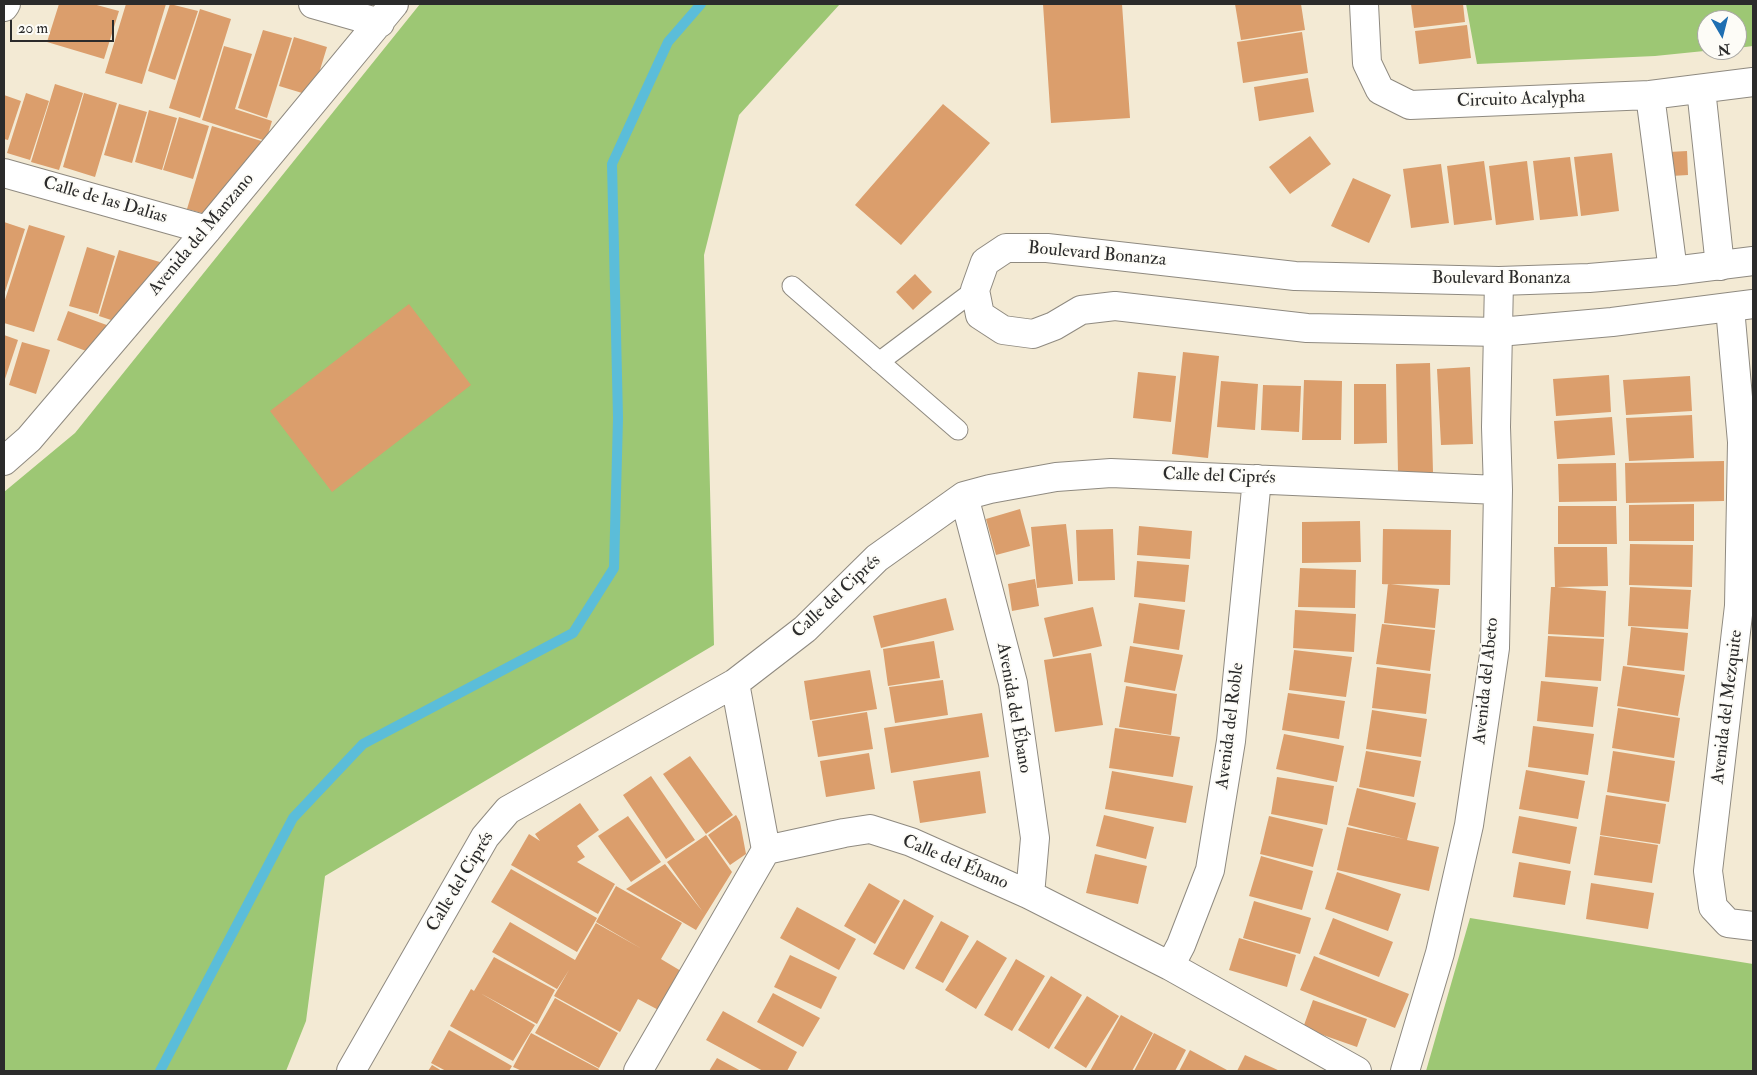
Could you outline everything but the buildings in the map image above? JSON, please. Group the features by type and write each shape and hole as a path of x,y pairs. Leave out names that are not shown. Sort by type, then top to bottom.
{"street":[{"path":"313,4 387,13"},
{"name":"Circuito Acalypha","path":"1364,4 1367,63 1380,90 1410,105 1650,95 1753,82"},
{"name":"Avenida del Manzano","path":"4,461 16,435 207,230 387,13"},
{"path":"1701,89 1720,266"},
{"path":"1650,95 1673,271"},
{"name":"Calle de las Dalias","path":"4,173 207,230"},
{"name":"Boulevard Bonanza","path":"975,290 985,262 1006,248 1047,248 1295,276 1499,281 1589,278 1673,271 1753,261"},
{"name":"Avenida del Abeto","path":"1405,1071 1440,953 1469,824 1495,648 1499,281"},
{"path":"975,290 980,315 1003,330 1033,334 1054,326 1081,310 1115,306 1306,328 1499,332 1612,322 1741,306"},
{"name":"Avenida del Mezquite","path":"1741,306 1740,606 1708,871 1713,907 1728,923 1753,926"},
{"name":"Calle del Ciprés","path":"351,1071 485,838 508,810 735,683 805,629 877,558 964,496 990,489 1056,477 1110,473 1498,490"},
{"name":"Avenida del Roble","path":"1170,966 1181,945 1210,870 1231,741 1257,479"},
{"name":"Avenida del Ébano","path":"964,496 1012,683 1035,838 1030,895"},
{"path":"638,1071 766,850 735,683"},
{"name":"Calle del Ébano","path":"766,850 870,829 911,842 1030,895 1170,966 1357,1071"}],"lane":[{"path":"792,286 958,430"},
{"path":"879,362 975,290"}],"green space":[{"path":"420,4 840,4 739,115 704,255 714,645 325,876 306,1021 286,1071 4,1071 4,492 75,433"},
{"path":"1466,4 1753,4 1753,46 1747,47 1747,10 1697,10 1697,52 1655,56 1477,64"},
{"path":"1470,918 1753,964 1753,1071 1426,1071"}],"waterway":[{"path":"160,1071 293,818 363,744 573,633 614,568 618,418 612,164 668,42 701,4"}]}
